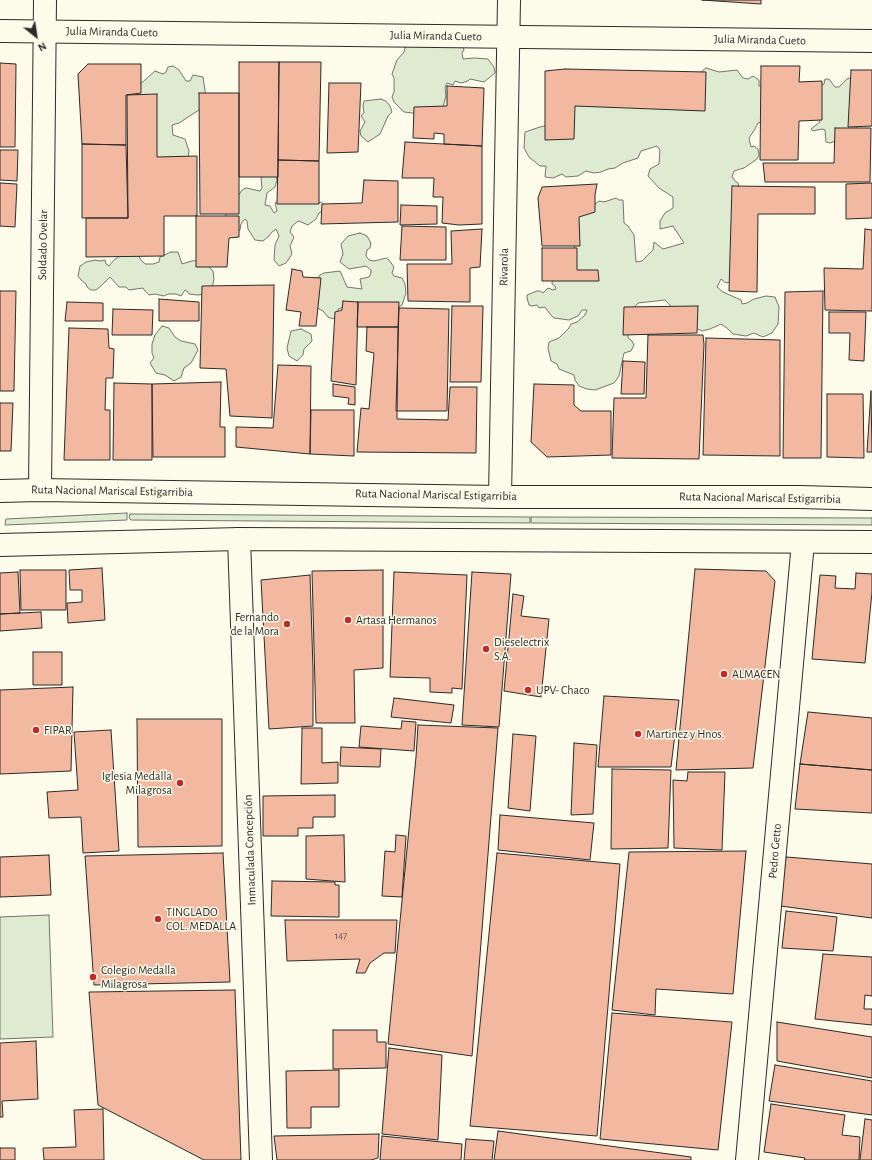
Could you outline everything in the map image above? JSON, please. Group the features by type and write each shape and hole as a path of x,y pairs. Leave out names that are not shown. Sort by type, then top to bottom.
{"main road":[{"name":"Soldado Ovelar","path":"40,490 45,0"},
{"name":"Rivarola","path":"500,496 509,0"},
{"name":"Julia Miranda Cueto","path":"0,31 872,41"},
{"name":"Ruta Nacional Mariscal Estigarribia","path":"0,491 40,490 500,496 800,497 872,499"},
{"path":"0,545 239,539 872,542"},
{"name":"Inmaculada Concepción","path":"239,539 260,1160"},
{"name":"Pedro Getto","path":"747,1160 803,542"}],"green space":[{"path":"406,44 462,45 464,50 462,53 463,59 488,59 494,67 495,73 484,82 470,79 461,83 455,81 453,85 447,83 445,87 446,96 441,114 404,112 394,102 392,97 394,92 394,78 392,74 397,60 404,52"},
{"path":"173,66 179,70 186,81 190,81 193,75 203,77 206,97 202,108 179,123 172,125 173,135 185,139 189,151 187,167 156,176 136,98 136,88 155,71 163,74 166,72 168,67"},
{"path":"706,68 719,72 737,70 743,78 748,79 753,76 759,80 759,86 766,86 772,121 758,123 749,138 751,147 754,146 758,149 759,155 757,159 744,168 734,171 732,177 738,183 739,188 740,280 726,283 721,279 717,287 723,292 741,300 742,304 766,296 775,297 779,307 778,324 772,333 763,337 754,333 746,336 733,334 721,324 702,331 689,325 665,300 638,303 629,314 628,338 634,345 631,351 624,353 619,376 614,383 595,390 579,386 574,375 559,369 557,364 551,361 548,348 549,342 559,338 571,324 577,322 585,315 587,310 582,310 578,316 569,320 554,318 545,307 539,308 537,305 529,305 527,298 527,295 537,291 543,293 548,288 553,290 556,289 552,282 574,250 578,217 599,201 604,202 616,198 623,200 624,223 634,235 636,262 642,261 653,250 654,242 663,249 684,243 673,226 660,229 660,221 665,213 673,208 673,197 659,188 648,176 650,169 659,164 660,150 657,146 641,151 638,158 623,163 615,168 594,173 586,171 578,176 566,177 562,174 553,178 545,177 546,166 540,166 529,157 524,148 525,132 554,124 570,101 696,76"},
{"path":"854,77 866,119 852,132 839,140 830,143 826,142 825,130 822,129 813,131 811,129 820,122 817,116 820,86 824,84 825,79 829,79 835,87 839,87 847,79"},
{"path":"381,99 386,101 392,112 388,116 380,134 368,142 361,136 360,131 365,122 361,116 364,113 364,101"},
{"path":"275,174 277,180 275,187 267,193 265,205 270,206 274,213 277,211 275,203 281,199 316,203 321,202 327,207 308,225 299,221 292,226 290,232 294,237 290,246 292,254 286,263 279,266 274,260 275,245 279,236 276,229 263,241 255,240 248,229 247,221 245,219 241,224 240,230 235,233 223,219 242,190 246,188 260,191 262,188 261,178 266,175"},
{"path":"360,233 367,236 371,243 370,248 367,250 366,256 369,260 374,261 386,258 389,260 394,267 392,273 394,276 402,278 405,284 406,293 402,305 397,308 344,307 338,309 338,313 333,319 328,317 313,303 314,283 320,275 324,273 340,271 347,287 362,289 360,279 369,277 371,270 366,266 349,269 340,262 343,254 341,244 348,236"},
{"path":"171,252 178,252 182,264 202,260 213,271 214,279 212,288 206,294 189,294 185,290 181,296 176,294 168,294 164,296 155,294 149,295 143,288 129,290 126,287 119,287 110,277 96,290 91,290 78,276 80,266 86,262 105,260 106,264 109,266 120,256 138,253 140,259 145,264 153,264 159,262 160,257"},
{"path":"162,326 169,328 175,337 181,341 195,344 198,350 191,363 184,368 181,377 174,381 165,375 156,373 150,363 154,358 152,353 152,344 155,335"},
{"path":"301,329 311,334 312,341 304,349 303,355 297,361 289,356 287,348 291,331"},
{"path":"127,513 127,520 5,525 6,519"},
{"path":"130,514 530,517 530,523 131,520 129,518"},
{"path":"531,517 872,518 872,525 531,523"},
{"path":"49,915 53,1037 0,1039 0,917"}],"building":[{"path":"702,0 761,0 761,4"},
{"path":"239,62 279,62 278,177 239,177"},
{"path":"279,62 321,62 319,161 278,160"},
{"path":"0,63 16,64 15,147 0,147"},
{"path":"88,64 141,64 141,93 126,95 126,145 82,144 78,74"},
{"path":"761,66 800,66 799,82 822,81 822,120 799,121 798,160 760,160"},
{"path":"565,69 706,72 705,111 575,106 574,139 545,140 545,71"},
{"path":"851,70 872,70 872,126 848,127"},
{"path":"329,83 361,83 358,152 327,153"},
{"path":"447,86 484,88 482,146 444,144 444,134 434,133 434,139 413,138 414,107 447,106"},
{"path":"199,93 239,93 239,214 200,214"},
{"path":"157,94 157,157 197,156 197,216 164,216 164,256 86,257 86,218 128,218 127,95"},
{"path":"835,128 871,128 870,182 765,182 763,163 834,163"},
{"path":"405,142 482,146 482,224 459,225 442,223 443,197 433,197 434,178 402,178"},
{"path":"82,144 126,145 128,218 82,218"},
{"path":"0,150 18,150 17,181 0,180"},
{"path":"278,160 319,161 319,204 277,204"},
{"path":"364,180 398,181 398,222 321,224 322,204 362,203"},
{"path":"0,183 17,184 15,227 0,226"},
{"path":"872,183 872,218 846,219 846,184"},
{"path":"597,184 595,195 595,212 579,217 580,246 542,246 538,198 542,187"},
{"path":"732,186 815,187 815,214 758,214 757,292 729,291"},
{"path":"401,205 437,206 437,224 400,225"},
{"path":"196,216 239,216 239,237 229,238 227,267 196,267"},
{"path":"402,226 446,227 446,260 400,260"},
{"path":"482,229 480,267 470,268 470,302 408,301 407,264 452,264 451,231"},
{"path":"865,229 872,230 872,311 825,310 824,268 863,269"},
{"path":"542,248 577,248 577,270 598,270 599,281 542,281"},
{"path":"292,269 302,271 303,277 321,278 316,326 299,326 301,312 286,310"},
{"path":"274,285 272,418 230,416 226,369 200,368 202,286"},
{"path":"0,291 16,291 14,391 0,391"},
{"path":"823,291 821,458 783,458 785,292"},
{"path":"159,299 199,302 199,321 159,321"},
{"path":"343,301 358,302 356,385 331,381 335,312 342,310"},
{"path":"67,302 103,303 103,321 65,321"},
{"path":"358,302 399,302 398,327 357,327"},
{"path":"452,306 483,306 481,382 450,382"},
{"path":"698,306 697,333 623,335 624,307"},
{"path":"399,308 449,309 447,411 396,411"},
{"path":"113,309 153,310 152,335 112,335"},
{"path":"829,312 866,312 864,361 849,360 850,333 829,333"},
{"path":"367,327 398,327 397,419 448,420 450,387 477,387 476,453 357,452 361,408 369,409 374,353 366,351"},
{"path":"69,328 108,329 109,348 114,349 113,378 106,378 105,410 110,410 110,460 64,460"},
{"path":"648,335 703,335 704,344 699,459 612,458 614,398 646,398"},
{"path":"706,338 780,340 780,456 703,455"},
{"path":"623,361 645,362 644,394 621,394"},
{"path":"278,365 311,366 310,454 236,447 236,427 273,428"},
{"path":"221,382 220,427 225,427 225,457 153,457 152,384"},
{"path":"114,383 152,384 152,460 113,460"},
{"path":"333,384 355,387 355,405 348,404 349,398 333,396"},
{"path":"534,384 574,385 574,405 581,411 611,411 611,455 547,457 531,442"},
{"path":"871,391 872,452 867,452"},
{"path":"827,394 863,394 864,458 827,457"},
{"path":"0,403 13,403 11,451 0,451"},
{"path":"311,410 354,410 354,456 310,454"},
{"path":"102,568 105,620 68,623 67,603 82,602 82,590 70,590 69,570"},
{"name":"ALMACEN","path":"695,569 766,571 775,581 753,768 676,770"},
{"path":"20,570 66,570 66,610 21,610"},
{"name":"Artasa Hermanos","path":"383,570 383,668 354,670 355,723 316,723 312,571"},
{"path":"18,572 20,613 0,614 0,573"},
{"path":"394,572 467,575 462,689 452,688 452,693 430,692 430,678 390,677"},
{"name":"Dieselectrix S.A.","path":"472,572 511,574 499,727 462,725"},
{"path":"856,573 872,574 872,592 865,663 812,659 820,575 836,576 835,588 855,589"},
{"name":"Fernando de la Mora","path":"310,575 313,726 269,729 261,580"},
{"name":"UPV- Chaco","path":"513,594 524,596 521,616 549,619 541,697 504,691"},
{"path":"41,612 42,628 0,631 0,614"},
{"path":"33,652 62,652 62,685 33,685"},
{"name":"FIPAR","path":"73,687 71,771 0,774 0,690"},
{"name":"Martinez y Hnos.","path":"604,696 679,700 671,767 598,767"},
{"path":"394,698 454,705 451,723 391,717"},
{"path":"808,712 872,718 872,770 800,764"},
{"name":"Iglesia Medalla Milagrosa","path":"137,719 222,719 222,846 138,847"},
{"path":"402,721 416,722 414,751 359,747 361,726 401,729"},
{"path":"418,725 498,728 472,1056 388,1044"},
{"path":"302,728 322,728 322,763 338,762 338,783 301,784"},
{"path":"111,730 119,851 83,853 81,817 49,818 47,792 78,790 74,732"},
{"path":"513,734 536,736 530,811 508,808"},
{"path":"574,743 597,745 593,814 571,815"},
{"path":"341,747 381,749 380,767 340,766"},
{"path":"800,764 872,770 872,813 795,809"},
{"path":"612,769 671,770 668,848 611,849"},
{"path":"688,772 725,772 722,850 674,848 673,780 687,781"},
{"path":"335,795 335,817 313,817 313,828 298,828 298,836 263,836 263,796"},
{"path":"500,815 594,823 590,860 498,850"},
{"path":"344,835 345,882 306,879 306,836"},
{"path":"396,835 406,836 402,897 382,896 385,851 395,852"},
{"path":"746,851 733,994 656,989 655,1015 612,1010 629,852"},
{"name":"TINGLADO COL. MEDALLA","path":"223,853 230,982 94,985 85,856"},
{"path":"497,853 620,864 597,1136 470,1126"},
{"path":"49,855 51,895 0,897 0,857"},
{"path":"786,857 872,864 872,918 780,906"},
{"path":"272,881 335,882 335,885 339,885 339,917 271,916"},
{"path":"786,911 837,917 833,951 782,948"},
{"path":"285,920 397,920 395,953 384,953 370,963 365,973 356,973 360,959 287,961"},
{"path":"823,954 872,957 872,996 865,995 864,1009 872,1009 872,1025 815,1019"},
{"name":"Colegio Medalla Milagrosa","path":"235,990 241,1160 204,1160 98,1105 89,992"},
{"path":"612,1013 732,1022 718,1150 600,1139"},
{"path":"777,1022 872,1037 872,1078 777,1061"},
{"path":"333,1030 377,1030 377,1042 386,1042 386,1068 333,1069"},
{"path":"36,1041 38,1099 2,1101 3,1117 0,1117 0,1043"},
{"path":"389,1048 442,1055 438,1140 382,1134"},
{"path":"775,1065 872,1081 872,1115 769,1101"},
{"path":"339,1070 339,1107 311,1107 311,1128 287,1128 286,1071"},
{"path":"771,1104 845,1115 842,1135 860,1137 859,1160 804,1160 805,1158 764,1152"},
{"path":"103,1109 104,1160 44,1160 43,1148 76,1147 74,1110"},
{"path":"865,1119 872,1120 872,1160 860,1160"},
{"path":"498,1131 691,1157 691,1160 494,1160"},
{"path":"379,1134 378,1158 371,1160 277,1160 274,1136"},
{"path":"382,1136 462,1144 461,1160 380,1160"},
{"path":"466,1139 494,1141 492,1160 464,1160"},
{"path":"0,1148 15,1148 15,1160 0,1160"}],"place":[{"name":"Artasa Hermanos","path":"348,620"},
{"name":"Fernando de la Mora","path":"287,624"},
{"name":"Dieselectrix S.A.","path":"486,649"},
{"name":"ALMACEN","path":"724,674"},
{"name":"UPV- Chaco","path":"528,690"},
{"name":"FIPAR","path":"36,730"},
{"name":"Martinez y Hnos.","path":"638,734"},
{"name":"Iglesia Medalla Milagrosa","path":"180,783"},
{"name":"TINGLADO COL. MEDALLA","path":"158,919"},
{"name":"Colegio Medalla Milagrosa","path":"93,977"}]}
